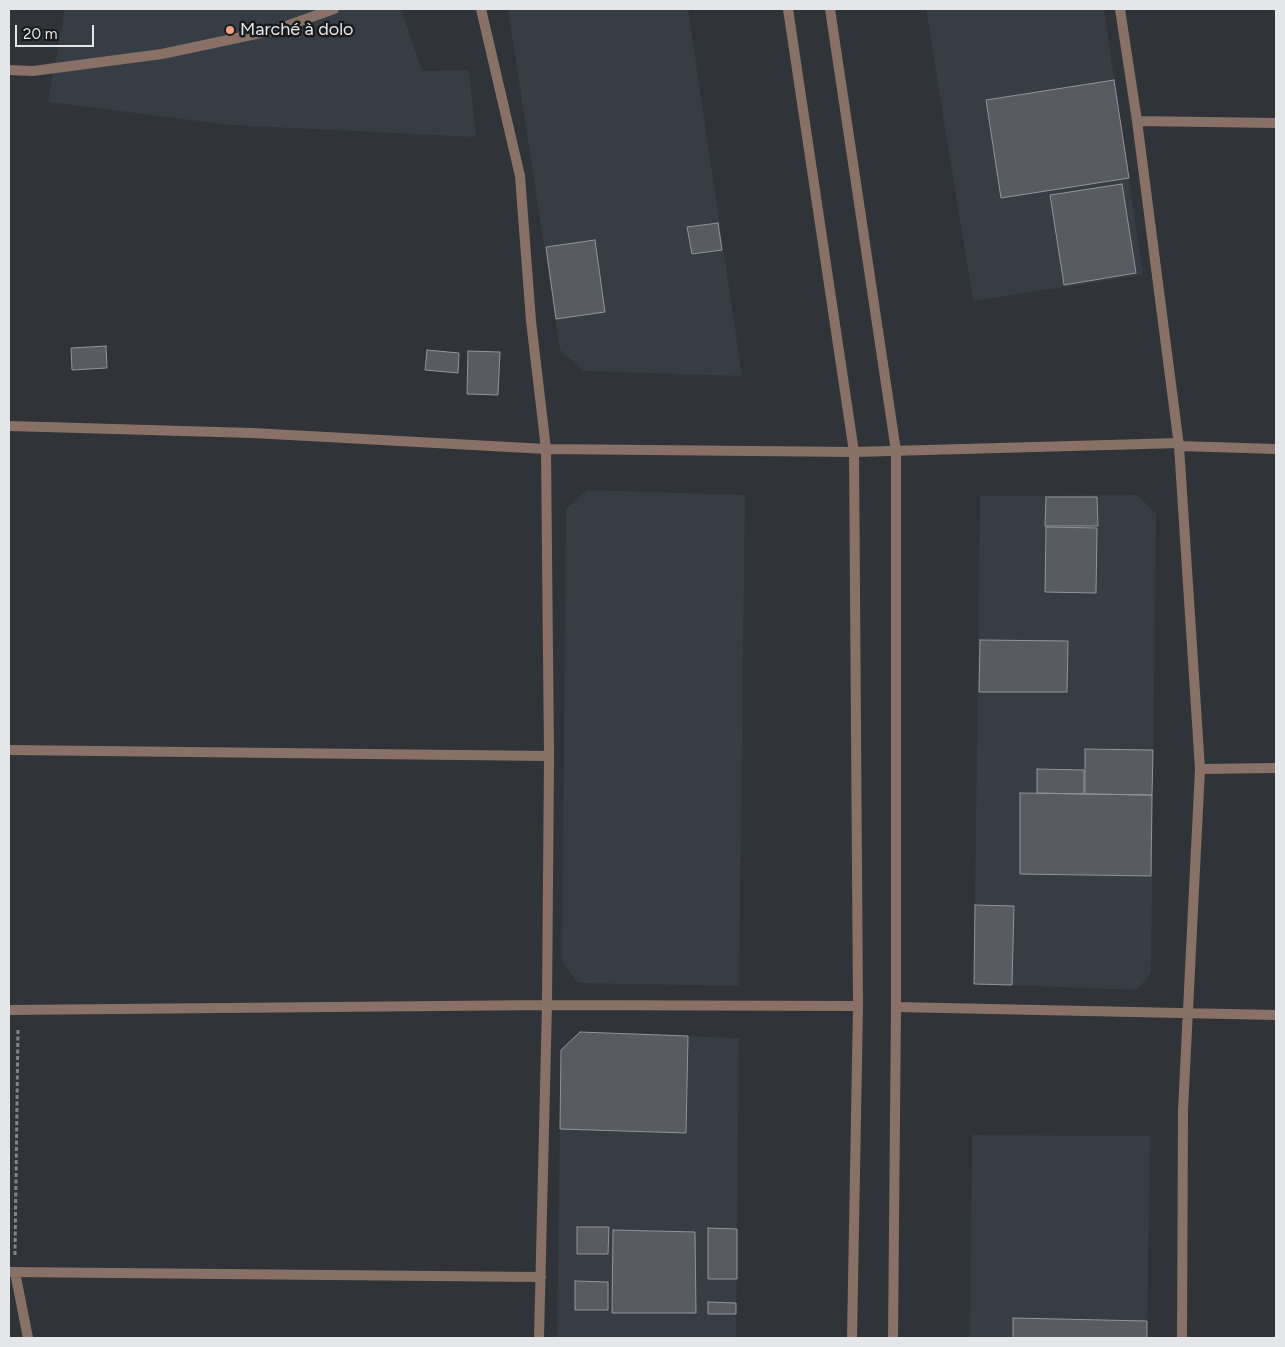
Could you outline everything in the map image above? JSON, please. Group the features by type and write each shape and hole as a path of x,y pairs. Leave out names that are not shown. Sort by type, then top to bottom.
{"street":[{"path":"9,70 33,71 162,54 275,30 334,9"},
{"path":"481,9 520,176 531,321 546,449 549,756 547,1005 539,1338"},
{"path":"788,9 854,452 858,1006 852,1338"},
{"path":"830,9 896,451 896,1007 893,1338"},
{"path":"1120,9 1137,121 1179,446 1200,769 1183,1110 1182,1338"},
{"path":"1137,121 1276,123"},
{"path":"9,426 253,433 546,449 854,452 1178,443 1179,446 1276,449"},
{"path":"9,750 549,756"},
{"path":"1200,769 1276,768"},
{"path":"14,1010 547,1005 858,1006"},
{"path":"896,1007 1276,1015"},
{"path":"28,1338 12,1272 541,1277"}],"path":[{"path":"12,1272 14,1010"}],"shaded area":[{"path":"65,9 401,9 422,71 469,70 476,137 230,125 48,102"},
{"path":"508,9 688,9 742,376 584,371 560,350"},
{"path":"926,9 1104,9 1143,275 973,301"},
{"path":"587,490 745,495 739,986 578,983 562,961 566,509"},
{"path":"1138,495 1156,514 1151,973 1137,990 974,984 980,496"},
{"path":"580,1032 739,1038 736,1338 557,1338 561,1050"},
{"path":"972,1135 1150,1136 1147,1338 970,1338"}],"building":[{"path":"1114,80 1129,178 1001,198 986,100"},
{"path":"1122,184 1136,273 1064,285 1050,195"},
{"path":"718,223 722,250 692,254 687,227"},
{"path":"595,240 605,312 556,319 546,247"},
{"path":"106,346 107,368 72,370 71,348"},
{"path":"427,350 459,353 458,373 425,370"},
{"path":"468,351 500,352 498,395 467,394"},
{"path":"1046,497 1097,497 1098,526 1045,526"},
{"path":"1046,527 1097,528 1096,593 1045,592"},
{"path":"980,640 1068,641 1067,692 979,692"},
{"path":"1085,749 1153,750 1152,795 1085,794"},
{"path":"1037,769 1084,770 1084,794 1037,793"},
{"path":"1020,793 1152,795 1151,876 1020,874"},
{"path":"975,905 1014,906 1012,985 974,984"},
{"path":"580,1032 688,1036 686,1133 560,1129 561,1050"},
{"path":"577,1227 609,1227 608,1254 577,1254"},
{"path":"708,1228 737,1229 737,1279 708,1279"},
{"path":"613,1230 695,1232 696,1313 612,1313"},
{"path":"575,1281 608,1282 608,1310 575,1310"},
{"path":"708,1302 736,1303 736,1314 708,1314"},
{"path":"1013,1318 1147,1321 1147,1338 1013,1338"}],"place":[{"name":"Marché à dolo","path":"230,30"}]}
